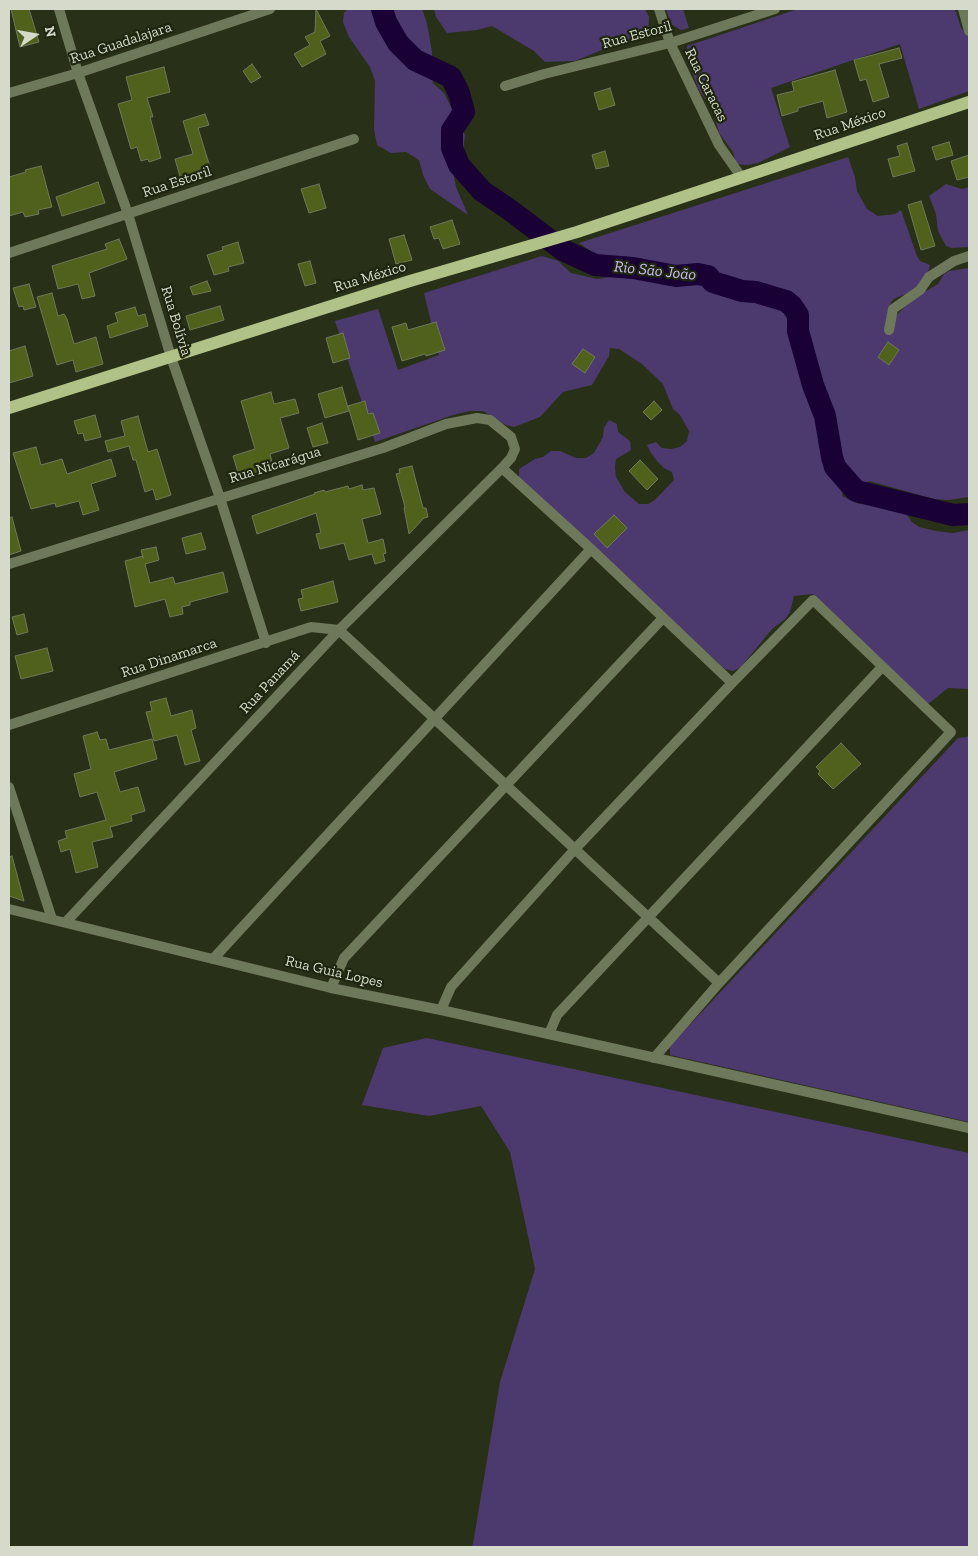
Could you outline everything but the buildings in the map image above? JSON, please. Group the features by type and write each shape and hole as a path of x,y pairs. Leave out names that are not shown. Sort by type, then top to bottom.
{"main road":[{"name":"Rua México","path":"9,408 410,281 577,232 969,102"}],"street":[{"name":"Rua Bolívia","path":"59,9 78,73 128,214 171,357 220,498 266,643"},
{"name":"Rua Guadalajara","path":"9,93 78,73 270,9"},
{"name":"Rua Caracas","path":"659,9 670,43 718,145 742,178"},
{"name":"Rua Estoril","path":"505,86 544,74 670,43 775,9"},
{"path":"962,9 969,31"},
{"name":"Rua Estoril","path":"9,253 354,139"},
{"path":"889,330 893,309 920,290 930,277 954,261 969,256"},
{"name":"Rua Nicarágua","path":"9,564 383,448 446,424 477,418 490,420 501,427 511,437 516,449 502,468"},
{"path":"502,468 591,549 732,683"},
{"name":"Rua Panamá","path":"66,922 339,630 502,468"},
{"path":"212,959 591,549"},
{"path":"441,1010 451,986 575,849 813,600 951,732 719,983 654,1058"},
{"path":"331,988 344,958 663,618"},
{"name":"Rua Dinamarca","path":"9,725 311,627 339,630"},
{"path":"339,630 719,983"},
{"path":"549,1034 557,1014 882,667"},
{"path":"9,787 52,919"},
{"name":"Rua Guia Lopes","path":"9,909 331,988 441,1010 969,1128"}],"shaded area":[{"path":"348,9 422,9 427,23 432,52 433,83 444,93 465,135 463,150 450,157 456,187 468,215 430,189 423,175 419,160 406,152 391,153 377,145 374,129 375,81 370,67 349,37 343,22 344,13"},
{"path":"434,9 645,9 649,17 648,32 634,41 604,49 575,61 545,62 534,51 492,26 477,30 447,33 436,17"},
{"path":"666,9 683,9 689,28 681,30 671,24"},
{"path":"798,9 955,9 961,28 969,37 969,91 919,109 900,44 771,88 790,147 758,163 736,164 733,152 719,133 713,110 699,90 687,58 687,46"},
{"path":"848,157 855,177 857,191 867,209 878,216 895,214 901,210 917,256 920,261 930,265 927,277 922,279 920,284 891,302 889,307 896,316 917,294 938,284 944,274 949,271 969,268 969,497 949,500 934,499 869,481 861,486 843,488 842,496 859,504 868,502 894,505 902,508 912,522 919,527 953,533 969,530 969,689 948,688 928,704 813,594 794,596 790,612 785,619 772,629 741,667 733,671 725,669 519,479 519,469 551,451 560,451 576,458 586,458 594,453 603,437 604,428 609,420 617,424 618,432 630,441 631,450 616,459 615,467 616,477 625,492 639,504 648,504 655,500 674,480 672,472 664,468 657,461 647,445 656,442 662,448 680,447 687,441 689,431 680,415 673,409 663,384 642,364 619,349 610,348 609,356 592,385 563,392 540,417 514,427 506,425 483,411 470,411 375,442 335,321 378,309 398,370 439,355 424,293 542,256 558,261 571,273 597,279 625,275 684,281 700,278 712,287 759,302 749,290 741,285 725,281 698,269 683,272 668,271 641,258 625,260 595,254 579,243"},
{"path":"946,184 962,189 969,187 969,247 951,248 946,246 938,231 936,214 929,196"},
{"path":"969,734 969,1122 670,1055 670,1046 958,738 967,737"},
{"path":"427,1038 969,1153 969,1547 471,1547 500,1382 535,1269 510,1152 481,1106 429,1116 362,1105 383,1048"}],"waterway":[{"name":"Rio São João","path":"382,9 386,22 398,43 415,60 451,77 459,93 464,112 452,130 452,148 459,165 482,191 563,250 595,265 633,268 676,276 698,274 708,276 713,282 742,291 756,292 786,301 798,315 798,331 813,385 825,416 835,467 856,491 953,515 969,514"}]}
